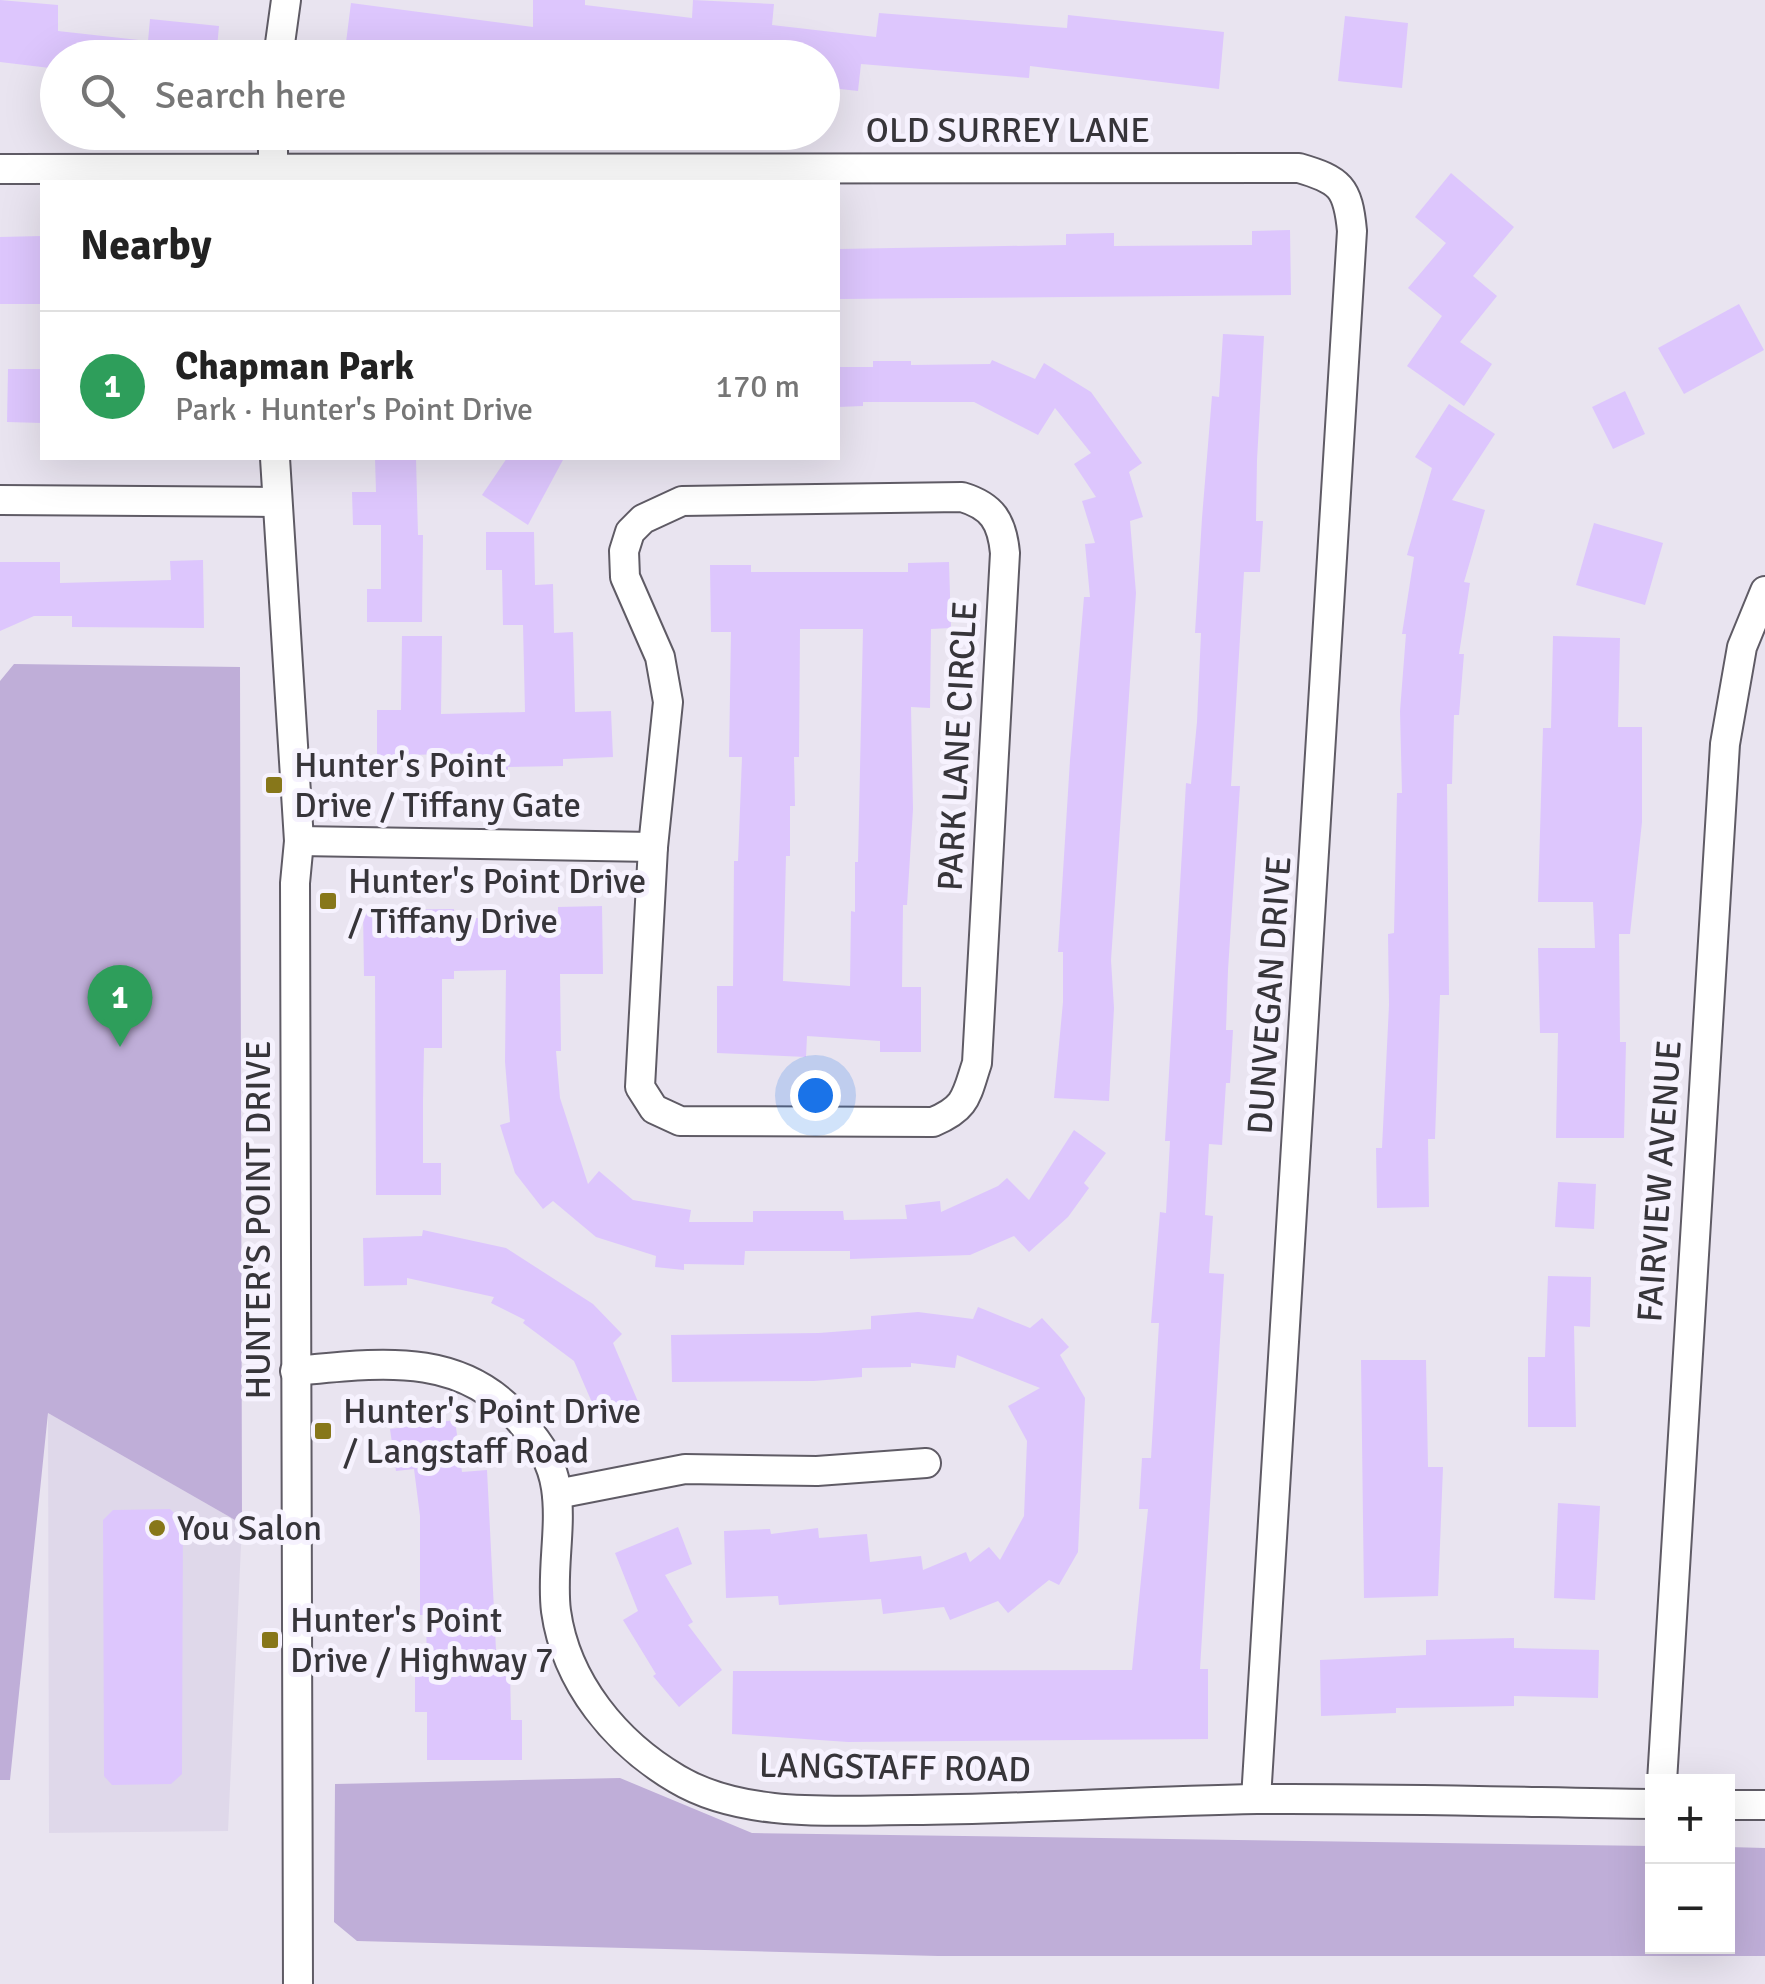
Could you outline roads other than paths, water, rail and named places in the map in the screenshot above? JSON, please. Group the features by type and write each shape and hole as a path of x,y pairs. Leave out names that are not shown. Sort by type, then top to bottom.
{"street":[{"path":"280,40 286,0"},
{"path":"272,175 273,150"},
{"name":"OLD SURREY LANE","path":"0,170 272,175 1299,168 1334,179 1346,195"},
{"name":"DUNVEGAN DRIVE","path":"1256,1799 1347,326 1352,231 1346,195"},
{"name":"HUNTER'S POINT DRIVE","path":"274,460 300,841 296,883 295,1371 298,1984"},
{"name":"PARK LANE CIRCLE","path":"962,497 986,504 1003,531 1005,552 977,1062 957,1112 933,1122 680,1121 654,1109 640,1087 639,1074 653,847 668,702 666,680 651,632 625,578 624,551 630,532 642,519 682,501 718,498 962,497"},
{"path":"0,500 275,502"},
{"name":"FAIRVIEW AVENUE","path":"1662,1774 1726,744 1742,647 1765,591"},
{"path":"300,841 653,847"},
{"name":"LANGSTAFF ROAD","path":"295,1371 417,1366 453,1373 487,1387 542,1447 552,1467 557,1494 556,1610 568,1656 592,1702 620,1736 679,1780 717,1796 757,1804 832,1810 1020,1809 1256,1799 1645,1804"},
{"path":"557,1494 685,1469 817,1471 926,1463"},
{"path":"1735,1805 1765,1805"}],"place":[{"name":"Hunter's Point Drive / Tiffany Gate","path":"274,785"},
{"name":"Hunter's Point Drive / Tiffany Drive","path":"328,901"},
{"name":"Chapman Park","path":"120,1047"},
{"name":"Hunter's Point Drive / Langstaff Road","path":"323,1431"},
{"name":"You Salon","path":"157,1528"},
{"name":"Hunter's Point Drive / Highway 7","path":"270,1640"}]}
